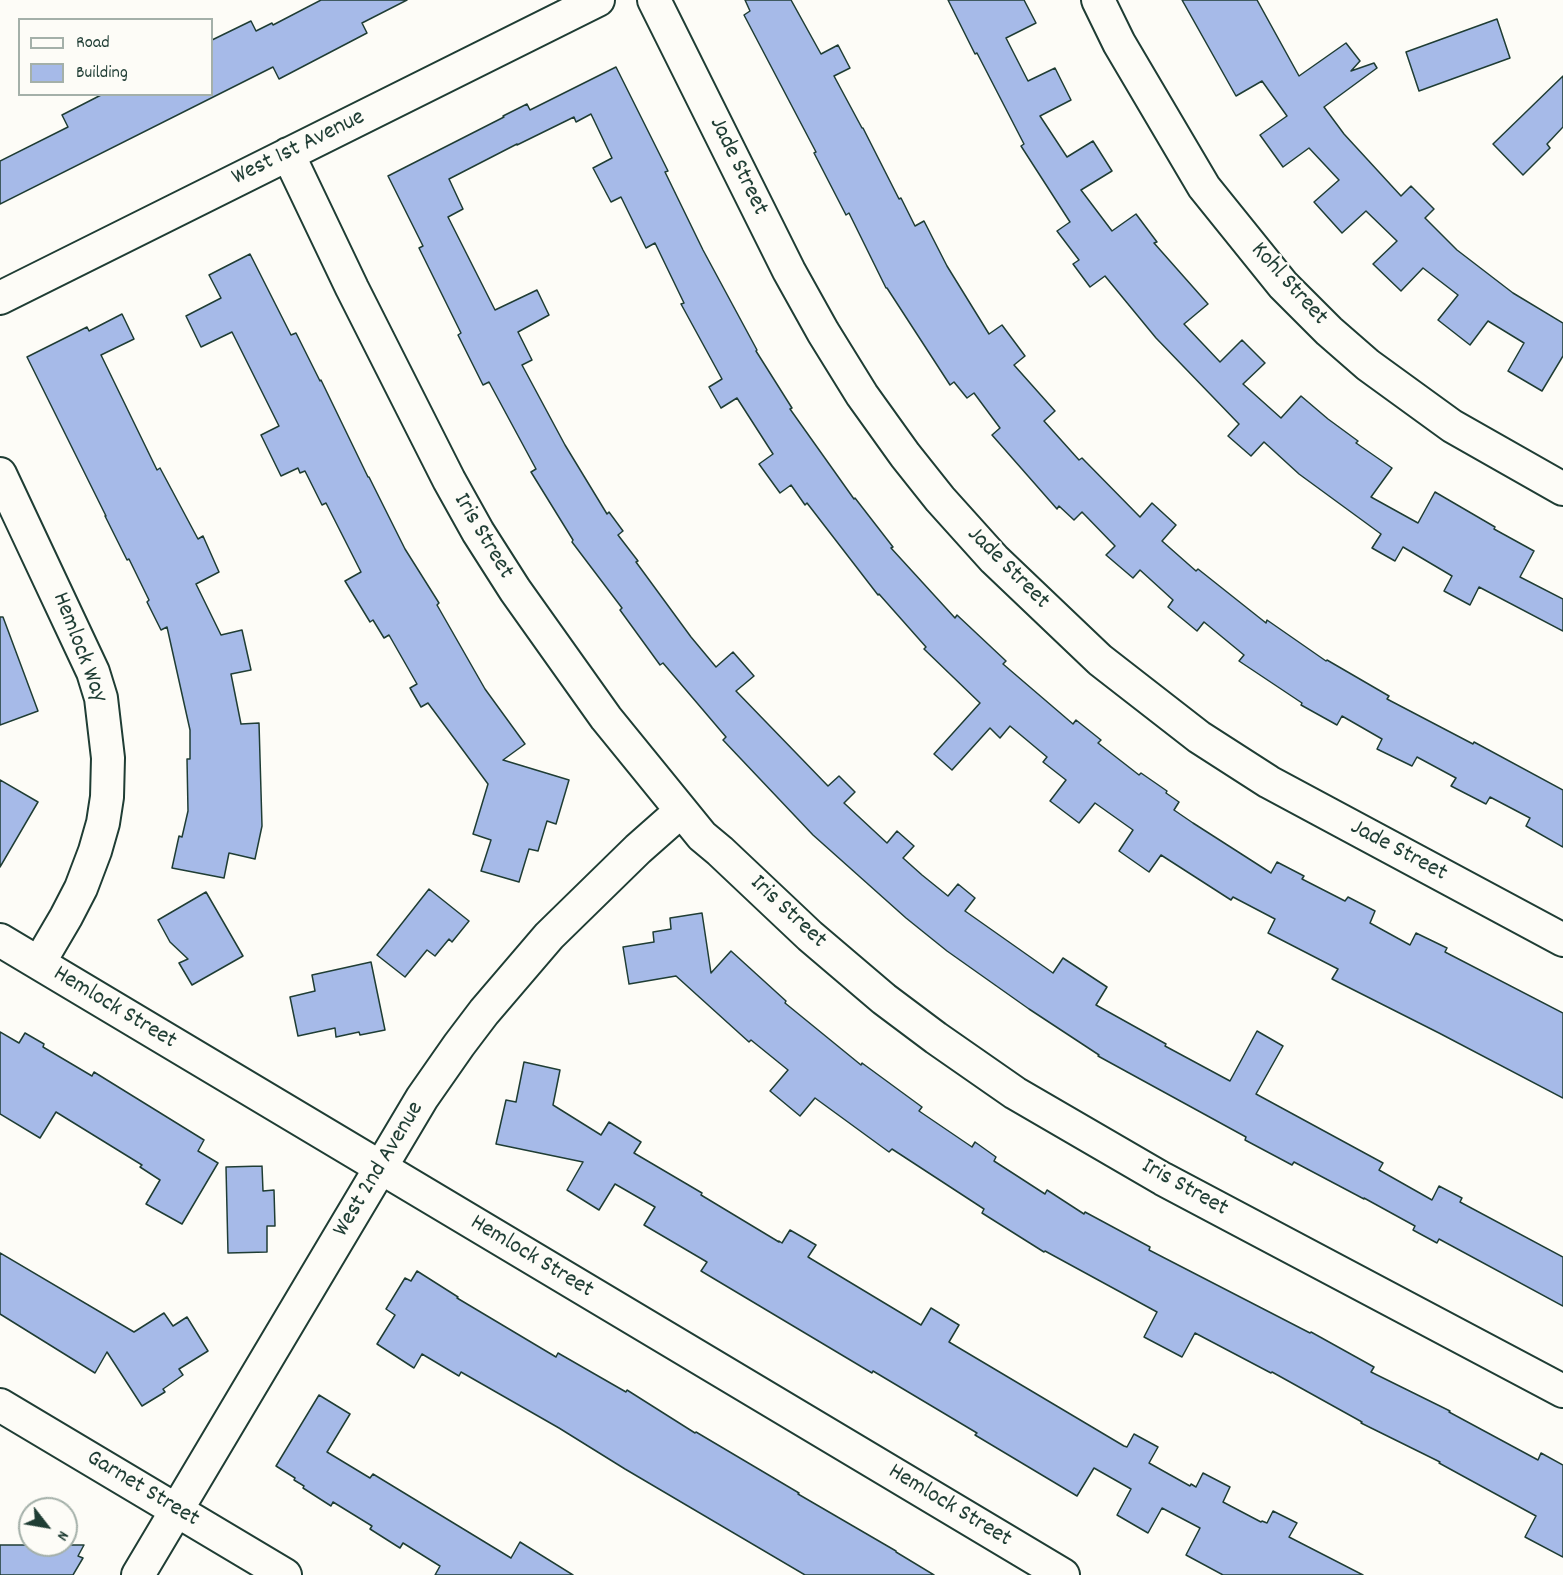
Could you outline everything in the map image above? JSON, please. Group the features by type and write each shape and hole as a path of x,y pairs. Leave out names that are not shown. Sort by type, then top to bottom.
{"street":[{"name":"West 1st Avenue","path":"0,298 598,0"},
{"name":"Jade Street","path":"654,0 789,271 823,332 862,395 905,455 940,499 994,559 1100,660 1199,737 1269,782 1563,940"},
{"name":"Kohl Street","path":"1098,0 1119,43 1204,188 1283,285 1368,365 1452,426 1563,489"},
{"name":"Iris Street","path":"288,154 373,331 478,532 514,590 606,718 702,836 826,950 884,999 1015,1093 1163,1179 1563,1391"},
{"name":"Hemlock Way","path":"0,474 93,672 101,698 108,758 103,823 95,851 81,888 39,963"},
{"name":"West 2nd Avenue","path":"138,1575 422,1098 453,1054 510,980 549,936 638,849 681,811"},
{"name":"Hemlock Street","path":"0,940 1063,1575"},
{"name":"Garnet Street","path":"0,1405 285,1575"}],"building":[{"path":"321,0 407,0 362,23 367,33 279,79 273,67 0,204 0,161 68,127 62,115 99,96 213,96 213,40 251,21 256,31 272,23 273,25"},
{"path":"745,0 791,0 821,54 838,45 850,68 834,76 899,199 901,198 915,226 924,221 947,266 989,334 1002,325 1025,356 1014,365 1055,411 1044,421 1079,460 1082,458 1140,517 1152,503 1176,525 1162,541 1196,571 1198,569 1266,623 1267,620 1326,661 1389,696 1387,699 1563,790 1563,847 1526,826 1530,818 1490,797 1486,804 1451,786 1456,778 1417,757 1412,766 1377,749 1382,739 1342,716 1337,725 1301,705 1302,703 1239,661 1244,655 1204,622 1197,631 1168,607 1173,600 1140,570 1133,578 1106,555 1115,546 1082,512 1074,520 1059,506 1057,509 992,435 1000,428 974,393 967,398 954,382 950,385 886,288 849,213 846,215 814,153 816,152 744,15 750,11"},
{"path":"948,0 1024,0 1036,23 1006,38 1028,81 1055,68 1071,100 1040,116 1067,157 1093,141 1112,171 1081,190 1112,231 1136,214 1157,242 1154,243 1208,304 1184,324 1220,362 1242,340 1265,363 1243,384 1281,418 1301,396 1358,441 1356,443 1392,468 1371,497 1418,523 1435,492 1534,551 1520,577 1563,599 1563,631 1479,587 1470,605 1444,591 1452,576 1403,547 1395,561 1372,548 1381,534 1299,474 1264,442 1251,456 1228,436 1239,424 1156,338 1105,276 1090,287 1073,264 1079,260 1057,231 1070,222 1021,146 1024,144"},
{"path":"1182,0 1257,0 1299,76 1346,43 1360,61 1351,71 1374,63 1377,68 1324,107 1344,134 1401,196 1411,186 1434,209 1425,218 1457,250 1513,293 1563,323 1563,356 1542,391 1508,371 1524,343 1488,321 1470,345 1438,320 1458,295 1423,268 1401,291 1373,264 1397,241 1366,211 1342,233 1314,202 1339,180 1309,148 1283,167 1260,135 1287,116 1262,81 1236,96"},
{"path":"1497,19 1510,58 1419,91 1406,52"},
{"path":"616,67 668,171 665,172 703,250 756,351 792,408 790,409 854,499 893,547 891,548 955,618 957,615 1006,661 1003,664 1073,724 1076,720 1101,740 1098,743 1139,775 1141,773 1167,791 1166,793 1179,802 1174,810 1193,823 1271,873 1277,862 1304,876 1302,879 1345,901 1348,897 1375,911 1370,923 1410,945 1416,933 1447,948 1445,952 1563,1013 1563,1098 1332,979 1338,969 1268,933 1275,919 1233,897 1231,900 1161,855 1149,872 1119,851 1133,830 1095,803 1079,823 1050,801 1066,780 1043,762 1047,757 1010,726 1000,738 990,728 952,770 934,754 980,703 924,649 926,647 878,595 791,485 780,493 759,464 773,454 737,398 721,408 709,387 722,379 681,304 684,303 655,243 646,248 621,197 611,202 593,168 612,158 591,114 576,122 574,117 449,179 463,209 448,217 495,310 537,290 549,315 518,332 532,360 522,365 565,445 607,514 609,512 623,531 618,535 691,637 716,667 733,652 754,676 736,691 828,786 839,776 855,792 844,803 887,843 897,831 914,846 903,858 922,875 948,896 958,884 975,898 965,911 1053,973 1063,958 1107,987 1096,1005 1230,1081 1257,1031 1283,1046 1256,1094 1383,1163 1379,1170 1432,1200 1439,1186 1462,1198 1460,1202 1563,1257 1563,1306 1439,1239 1437,1243 1413,1230 1415,1226 1364,1198 1294,1162 1292,1165 1245,1140 1246,1137 1098,1056 947,951 906,918 813,835 723,740 726,737 663,663 660,665 620,610 622,608 572,542 573,540 531,472 536,469 489,382 483,385 458,335 461,333 419,248 423,246 388,176 527,104 530,110"},
{"path":"1563,76 1563,127 1547,144 1550,148 1523,175 1493,144"},
{"path":"250,254 291,335 296,333 321,380 405,549 439,603 437,605 485,689 525,744 503,760 569,780 556,824 547,821 538,851 529,849 519,882 481,871 491,840 473,834 488,784 428,703 421,707 410,688 417,684 389,635 384,638 373,620 370,622 345,581 361,572 326,503 322,505 305,471 300,473 298,468 281,476 261,435 279,426 232,332 201,347 186,316 221,298 209,275"},
{"path":"122,314 134,339 101,355 157,470 160,468 198,539 203,536 219,572 196,584 221,635 242,630 251,670 231,674 241,724 259,723 262,826 255,859 229,853 224,878 172,868 179,836 182,837 188,811 187,759 190,759 190,730 167,627 161,630 129,559 127,560 27,357 87,327 89,331"},
{"path":"0,617 3,617 38,711 0,725"},
{"path":"0,780 38,802 0,867"},
{"path":"429,889 469,921 452,942 449,939 435,956 427,950 405,977 377,955"},
{"path":"206,892 243,956 192,985 179,963 188,959 170,942 158,920"},
{"path":"702,913 711,973 731,951 786,1001 785,1003 861,1065 862,1063 922,1107 919,1111 972,1147 975,1142 996,1157 994,1161 1045,1194 1047,1190 1084,1214 1085,1212 1150,1247 1149,1250 1311,1332 1374,1367 1371,1372 1450,1411 1538,1460 1541,1453 1563,1465 1563,1557 1525,1537 1536,1516 1440,1462 1361,1423 1272,1372 1195,1333 1182,1357 1144,1337 1157,1312 1044,1252 982,1213 984,1209 892,1149 889,1152 815,1098 800,1116 770,1091 788,1070 751,1040 749,1042 676,976 629,984 623,947 654,942 653,932 671,929 670,918"},
{"path":"371,962 385,1030 336,1037 335,1028 298,1036 290,997 315,991 312,975"},
{"path":"0,1032 19,1043 25,1033 44,1044 43,1047 92,1076 94,1072 204,1140 198,1151 218,1163 182,1224 146,1204 160,1180 140,1167 142,1165 56,1112 40,1138 0,1114"},
{"path":"524,1062 560,1070 553,1105 601,1135 609,1122 641,1142 634,1153 779,1242 782,1243 790,1230 816,1245 808,1257 921,1325 931,1308 959,1325 949,1342 1124,1446 1127,1447 1134,1434 1158,1447 1149,1463 1190,1486 1191,1484 1196,1487 1203,1473 1230,1487 1223,1502 1261,1522 1267,1523 1273,1511 1297,1523 1289,1537 1363,1575 1223,1575 1186,1555 1200,1528 1162,1508 1148,1533 1117,1515 1131,1489 1094,1468 1077,1496 975,1435 977,1433 701,1271 707,1262 644,1225 655,1207 615,1184 599,1210 567,1190 583,1162 496,1144 506,1100 516,1102"},
{"path":"262,1166 263,1191 274,1190 275,1226 267,1226 267,1252 228,1253 226,1167"},
{"path":"0,1253 134,1332 164,1313 173,1326 187,1317 208,1351 179,1369 183,1375 163,1389 165,1392 142,1406 107,1352 95,1373 0,1314"},
{"path":"417,1271 457,1298 556,1357 558,1353 626,1392 627,1390 934,1575 805,1575 461,1372 459,1376 422,1354 414,1368 377,1344 395,1315 386,1309 405,1278 411,1281"},
{"path":"319,1395 350,1414 327,1452 370,1478 373,1474 511,1558 520,1542 573,1575 435,1575 440,1566 403,1543 400,1548 370,1529 372,1526 333,1502 331,1506 303,1488 304,1486 294,1480 295,1478 276,1466"},
{"path":"0,1545 18,1545 18,1557 78,1556 83,1558 73,1575 0,1575"},
{"path":"78,1545 84,1545 78,1556"}]}
